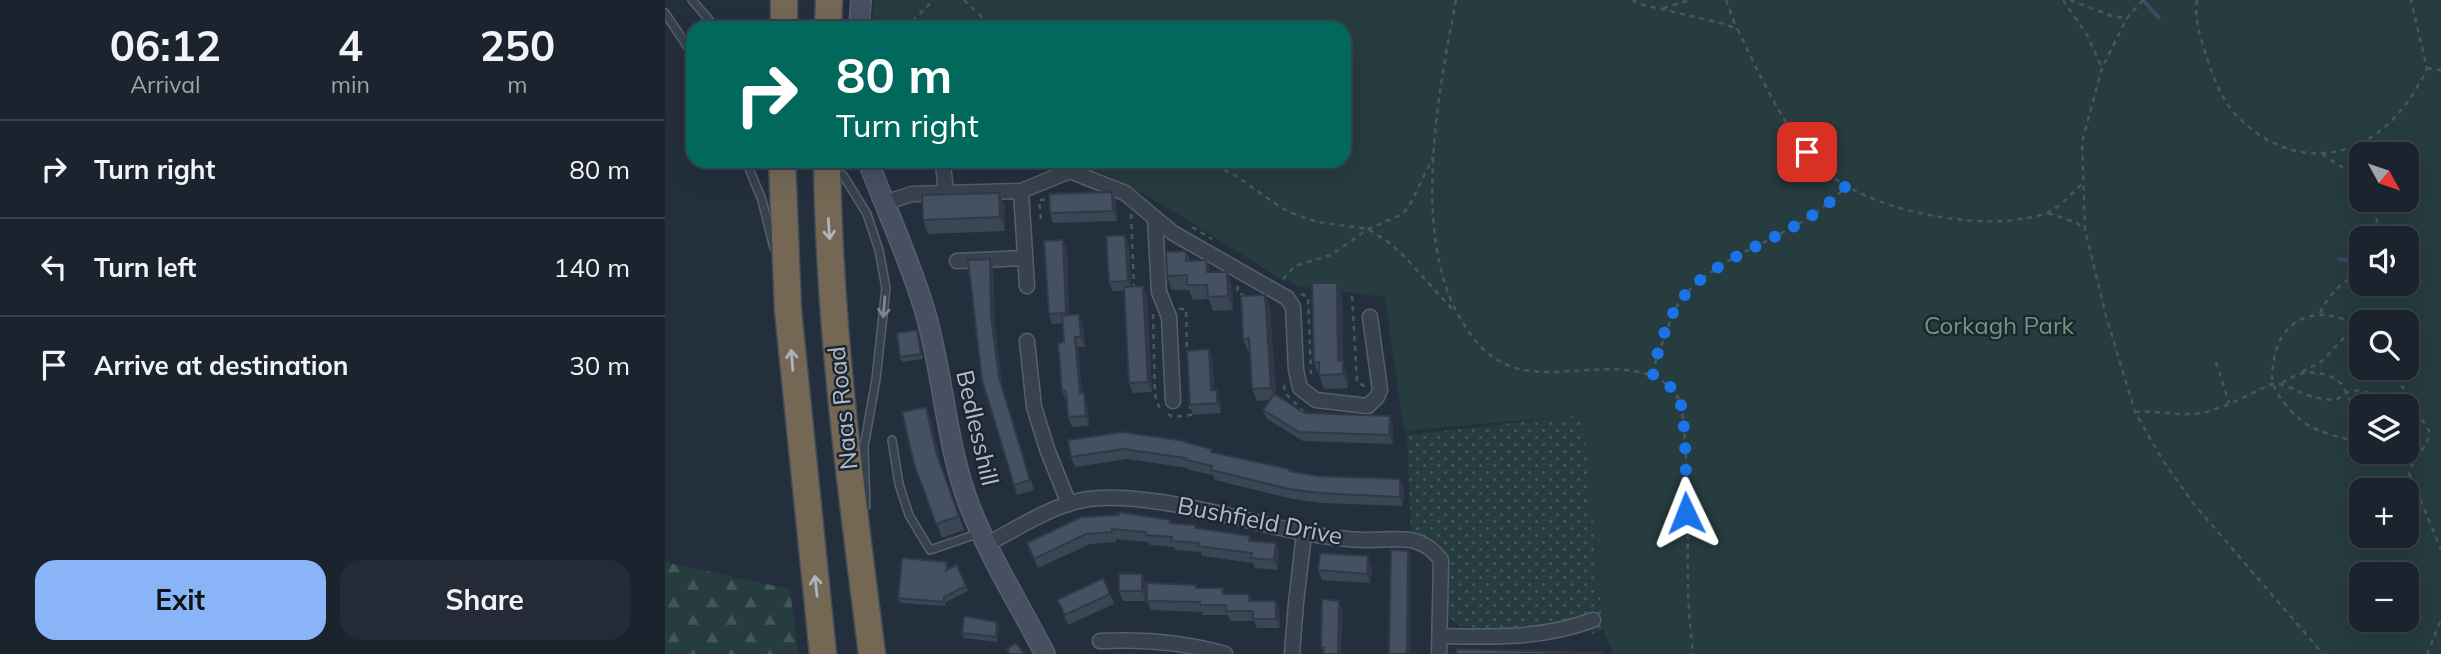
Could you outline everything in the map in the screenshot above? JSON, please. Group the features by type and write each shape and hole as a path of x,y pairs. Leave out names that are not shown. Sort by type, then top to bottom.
{"highway":[{"path":"783,21 784,0"},
{"path":"828,0 828,21"},
{"name":"Naas Road","path":"782,168 788,310 823,654"},
{"name":"Naas Road","path":"835,168 828,221 842,414 872,654"}],"street":[{"path":"860,21 861,0"},
{"name":"Bedlesshill","path":"870,168 912,271 926,315 959,471 970,506 1045,654"},
{"path":"943,168 946,193"},
{"path":"884,203 912,194 1021,191 1070,171 1125,193 1189,243 1287,298 1293,307 1296,370 1300,388 1316,400 1368,406 1377,397 1380,386 1370,317"},
{"path":"1021,191 1027,286"},
{"path":"1155,218 1159,292 1170,317 1173,401"},
{"path":"957,261 1025,258"},
{"path":"1027,341 1034,407 1069,504"},
{"name":"Bushfield Drive","path":"984,538 1069,504 1090,499 1122,497 1178,504 1304,534 1361,540 1411,539 1424,542 1434,549 1441,560 1440,654"},
{"path":"1292,654 1304,534"},
{"path":"1441,636 1519,637 1571,628 1593,620"},
{"path":"1100,641 1128,639 1176,643 1225,654"}],"lane":[{"path":"692,0 710,21"},
{"path":"665,13 686,44"},
{"path":"749,168 762,200 788,310"},
{"path":"835,168 867,214 879,250 886,288 876,379 864,447 866,514"},
{"path":"892,440 899,484 909,515 930,550 984,538"},
{"path":"868,553 878,654"}],"path":[{"path":"912,21 934,0"},
{"path":"964,0 986,21"},
{"path":"1456,0 1441,85 1434,154 1434,237 1440,273 1457,315"},
{"path":"1632,0 1725,24 1738,30"},
{"path":"1663,8 1690,0"},
{"path":"1726,0 1738,30 1794,135 1821,168 1845,187 1883,203 1926,215 2017,220 2048,213 2083,183"},
{"path":"2063,0 2087,35 2102,68"},
{"path":"2070,0 2112,16 2127,18"},
{"path":"2143,0 2127,18 2102,68 2082,142 2085,230 2106,316 2135,412 2162,458 2193,503 2323,654"},
{"path":"2197,0 2197,22 2208,60 2228,105 2239,118 2284,147 2320,153 2349,148"},
{"path":"2366,142 2395,119 2409,101 2427,68 2411,0"},
{"path":"2427,68 2441,70"},
{"path":"2320,153 2349,172"},
{"path":"1281,283 1295,265 1331,255 1368,229 1402,214 1412,201 1434,154"},
{"path":"1220,168 1294,214 1318,222 1368,229 1387,241 1457,315 1484,351 1509,366 1536,372 1623,370 1653,375 1668,384 1679,399 1684,435 1688,588 1693,654"},
{"path":"1653,375 1672,315 1679,301 1690,289 1724,264 1818,212 1845,187"},
{"path":"1041,219 1039,200 1059,199"},
{"path":"1131,208 1134,292"},
{"path":"2048,213 2077,223 2085,230"},
{"path":"2320,313 2329,295 2349,279"},
{"path":"1238,285 1237,292 1247,298"},
{"path":"1177,309 1186,309 1187,357"},
{"path":"2349,323 2320,313 2302,318 2285,332 2276,347 2272,384 2283,400 2307,424 2349,439"},
{"path":"1153,315 1155,395 1159,407 1173,416 1191,415 1190,404"},
{"path":"2135,412 2149,410 2191,414 2229,403 2272,384 2282,383 2322,361 2349,332"},
{"path":"2216,362 2229,403"},
{"path":"2299,374 2329,375 2344,389 2349,399"},
{"path":"1284,380 1285,393 1306,414"},
{"path":"2282,383 2304,395 2315,397 2337,399 2350,391 2369,394"},
{"path":"2419,414 2429,430 2429,440 2419,454"},
{"path":"2412,464 2409,473 2441,549"},
{"path":"2427,654 2441,621"}],"green space":[{"name":"Corkagh Park","path":"874,0 2441,0 2441,654 1614,654 1603,630 1583,415 1404,431 1385,297 1297,286 1288,280 1285,282 1128,186 1090,168 1351,168 1351,21 872,21"},
{"path":"1583,415 1603,630 1592,634 1589,617 1518,633 1460,626 1447,612 1449,572 1444,553 1432,538 1411,532 1407,435"},
{"path":"665,562 790,589 798,654 665,654"}],"building":[{"path":"1112,192 1113,211 1050,213 1049,194"},
{"path":"999,193 1000,217 923,220 922,195"},
{"path":"1125,235 1128,281 1109,282 1106,236"},
{"path":"1063,240 1066,313 1049,314 1044,241"},
{"path":"1186,251 1186,261 1206,260 1207,272 1227,272 1228,296 1208,297 1207,285 1187,285 1187,275 1167,276 1166,252"},
{"path":"990,259 991,316 999,377 1030,480 1014,485 982,380 968,260"},
{"path":"1312,283 1337,283 1338,361 1343,361 1343,374 1319,375 1319,362 1314,362"},
{"path":"1143,286 1148,382 1129,383 1124,287"},
{"path":"1265,295 1271,388 1252,389 1249,338 1243,339 1241,296"},
{"path":"1079,314 1081,337 1075,337 1080,393 1084,393 1086,416 1068,417 1066,391 1062,391 1058,343 1064,342 1062,316"},
{"path":"917,330 921,354 900,357 897,333"},
{"path":"1209,349 1211,390 1217,390 1217,403 1190,405 1187,351"},
{"path":"1274,394 1305,413 1390,416 1389,435 1299,432 1263,410"},
{"path":"926,407 937,455 959,516 936,524 914,464 902,412"},
{"path":"1123,432 1185,441 1212,449 1211,452 1317,476 1400,479 1400,497 1289,489 1211,470 1212,466 1186,458 1123,449 1071,457 1068,440"},
{"path":"1119,512 1250,536 1249,541 1276,543 1274,560 1251,558 1252,553 1198,546 1199,543 1171,541 1172,537 1146,535 1146,532 1112,529 1112,532 1086,534 1034,559 1027,543 1081,517 1119,515"},
{"path":"1391,550 1408,551 1405,654 1389,654"},
{"path":"1320,553 1368,556 1367,574 1318,570"},
{"path":"902,558 947,562 946,570 957,565 966,586 944,597 944,602 898,598"},
{"path":"1119,574 1142,574 1142,591 1119,591"},
{"path":"1103,578 1110,594 1065,615 1057,600"},
{"path":"1147,583 1223,588 1223,594 1249,594 1249,601 1276,601 1276,619 1253,619 1253,611 1226,611 1226,605 1147,601"},
{"path":"1322,599 1339,601 1338,654 1323,654 1324,648 1321,648"},
{"path":"964,616 997,622 996,637 962,633"},
{"path":"1016,643 1024,654 1010,654 1007,649"},
{"path":"1457,649 1604,653 1604,654 1456,654"}],"waterway":[{"path":"2143,0 2159,18"},
{"path":"2339,259 2349,260"}],"route":[{"path":"1686,513 1684,435 1679,399 1668,384 1653,375 1654,365 1672,315 1679,301 1690,289 1724,264 1818,212 1845,187 1821,168 1807,152"}]}
